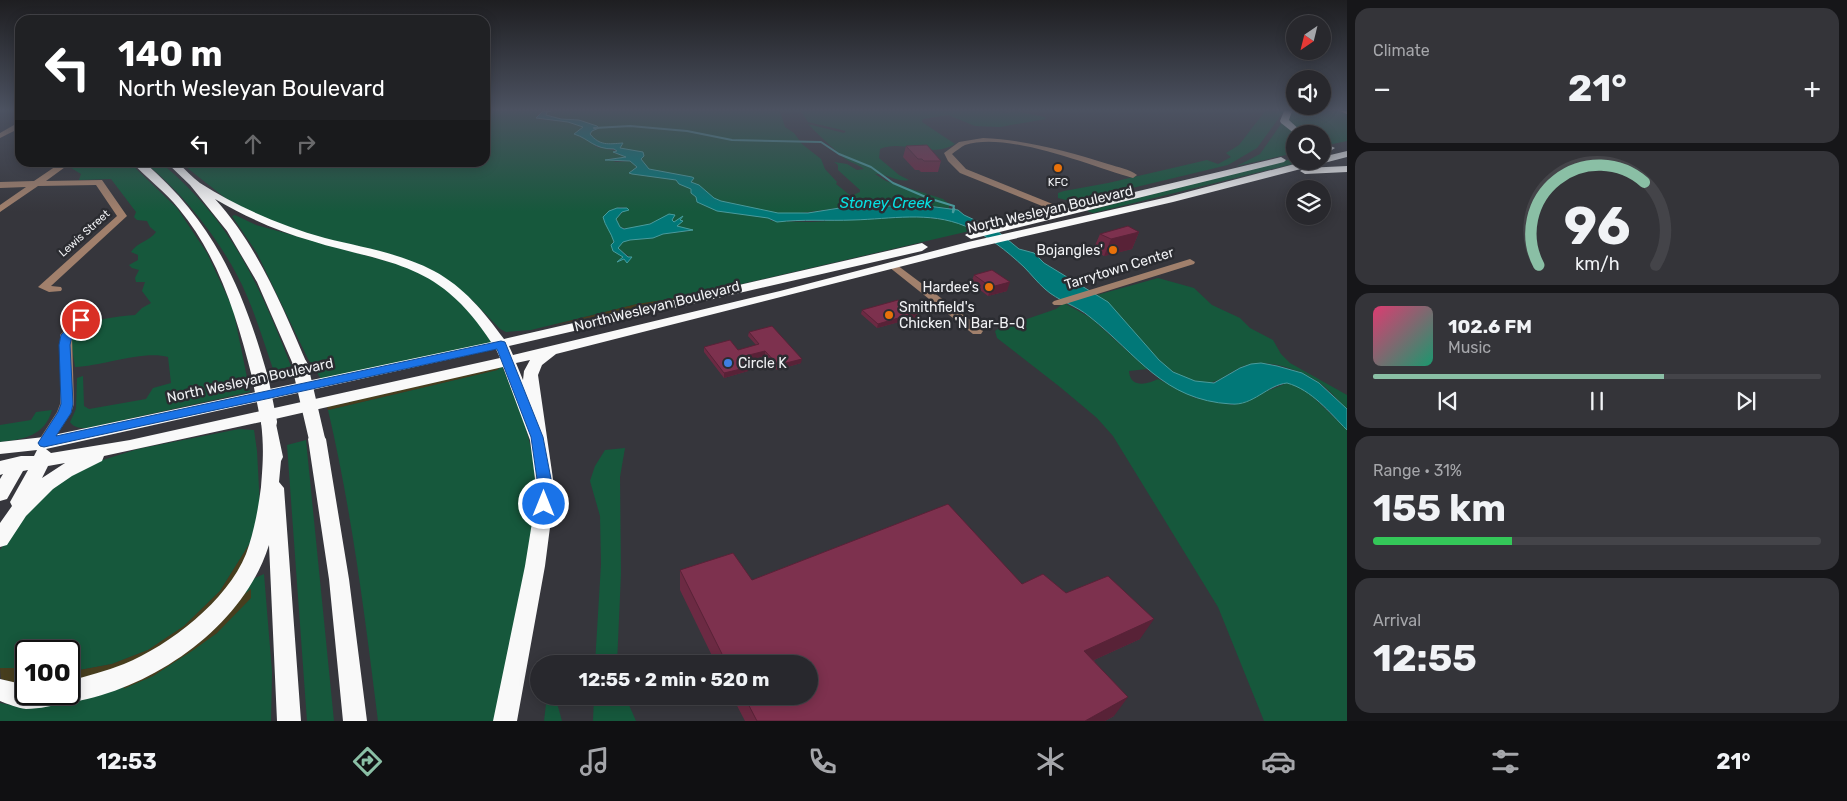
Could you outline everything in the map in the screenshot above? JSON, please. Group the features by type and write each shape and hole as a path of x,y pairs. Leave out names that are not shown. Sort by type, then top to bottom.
{"highway":[{"path":"1331,147 1343,145"},
{"path":"1331,158 1347,154"},
{"name":"North Wesleyan Boulevard","path":"0,448 43,452 130,446 508,361 1008,225 1286,159"},
{"path":"143,167 180,203 203,233 219,260 234,292 248,330 260,376 273,448 289,721"},
{"path":"177,167 197,184 243,212 286,230 393,258 424,270 444,281 474,309 501,344 537,437"},
{"name":"North Wesleyan Boulevard","path":"43,452 501,344 894,265 1165,201 1286,170"},
{"path":"1254,178 1300,171 1347,170"},
{"path":"197,184 229,223 254,263 268,290 300,366 317,439 339,579 355,721"},
{"path":"505,721 544,504 544,479 530,385 532,367 544,355 560,348"},
{"path":"0,537 22,507 43,487 75,466 130,446"},
{"path":"80,690 117,678 158,659 190,637 214,616 231,595 245,575 265,525 273,448"},
{"path":"0,494 8,467 43,452"},
{"path":"0,537 43,452"},
{"path":"0,690 15,694"}],"street":[{"path":"960,145 955,146 948,154 951,160 963,171 1062,212"},
{"path":"1025,145 1056,151 1133,175"},
{"path":"0,209 61,167"},
{"name":"Lewis Street","path":"36,184 99,182 122,216 43,287 45,289 57,289"},
{"path":"0,185 36,184"},
{"name":"Tarrytown Center","path":"1058,303 1190,262"},
{"path":"894,265 977,331"},
{"path":"43,452 67,404 66,335 81,320"}],"green space":[{"path":"490,145 594,145 617,151 614,153 626,157 608,159 616,162 630,161 637,167 631,171 636,174 676,180 692,190 691,192 696,197 697,202 717,211 768,218 772,221 811,222 916,216 952,221 974,230 690,296 637,304 531,330 506,332 500,329 472,300 443,277 271,222 229,201 186,167 490,167","holes":["620,207 627,208 628,210 616,219 620,227 639,227 669,214 674,218 672,220 674,222 679,221 676,226 690,231 623,242 618,248 631,258 620,260 623,257 613,251 613,235 604,217 609,211"]},
{"path":"619,145 803,145 821,159 825,169 837,182 836,184 851,196 860,192 860,190 838,170 838,165 834,162 847,164 857,170 864,169 845,159 829,145 954,145 936,150 898,146 880,149 879,158 899,175 909,180 905,181 875,174 886,181 943,199 949,204 949,208 911,205 847,207 805,213 755,211 716,199 691,182 692,177 649,169 641,159 639,152 619,148"},
{"path":"1239,145 1259,145 1228,165 1074,202 1058,198 1058,193 1064,191 1108,183 1207,160 1218,164 1231,157 1226,153"},
{"path":"1267,145 1286,145 1286,155 1237,166 1260,154"},
{"path":"1286,160 1286,166 1093,213 1087,211"},
{"path":"70,167 134,167 177,208 207,253 233,309 250,392 87,428 75,427 70,422 76,409 77,378 83,376 84,406 89,409 146,399 153,388 171,383 168,357 158,355 147,355 75,367 72,339 81,327 99,320 135,315 151,303 142,291 145,282 136,282 135,278 139,270 129,265 138,260 138,255 131,252 156,232 147,221 137,220 134,217 136,212 111,179 79,180 81,174"},
{"path":"150,167 165,167 206,207 224,231 254,281 291,366 274,372 248,298 219,244 184,200"},
{"path":"235,215 256,225 415,269 444,286 474,317 492,343 321,379 308,359 257,253 232,216"},
{"path":"1158,278 1194,288 1212,305 1240,318 1250,328 1273,340 1281,354 1290,363 1347,395 1347,409 1328,390 1307,375 1272,364 1249,364 1218,380 1207,383 1193,381 1176,374 1097,295"},
{"path":"1064,303 1091,318 1147,369 1129,371 1132,380 1136,383 1144,384 1158,379 1195,398 1233,405 1287,383 1300,387 1312,396 1347,430 1347,721 1264,721 1218,607 1113,436 1097,418 997,338 995,331 998,329 1056,309"},
{"path":"502,366 521,412 528,436 533,457 538,509 496,721 378,721 351,526 328,410 497,370"},
{"path":"52,410 49,419 39,431 25,437 0,442 0,425 31,420 36,412"},
{"path":"239,429 254,430 260,507 250,543 220,591 184,626 148,650 112,664 80,670 80,640 15,640 15,668 0,668 0,550 29,507 49,488 93,463 138,449"},
{"path":"306,440 334,721 307,721 287,445"},
{"path":"625,448 620,477 621,573 617,655 596,655 601,564 600,516 590,481 595,466 605,450"},
{"path":"264,574 272,672 271,721 0,721 0,703 18,706 80,705 80,698 131,679 124,688 153,676 217,633 253,579"},
{"path":"546,705 558,705 562,721 544,721"},
{"path":"594,705 629,705 636,721 593,721"}],"sand":[{"path":"690,296 550,326 637,304"},
{"path":"502,366 497,370 328,410 327,407"},
{"path":"250,543 243,563 232,583 208,611 143,659 80,683 80,670 112,664 148,650 184,626 220,591"},
{"path":"251,589 251,598 217,633 153,676 123,689 131,679"},
{"path":"0,668 15,668 15,683 1,679"}],"water":[{"path":"594,145 622,145 620,148 643,152 644,156 641,159 649,169 692,177 694,178 691,182 699,185 714,198 721,201 778,213 808,213 846,207 873,206 928,206 958,210 964,215 996,230 1019,249 1034,253 1044,263 1108,302 1159,360 1173,372 1195,381 1214,383 1251,364 1261,363 1302,373 1319,383 1347,409 1347,430 1312,396 1287,383 1273,387 1253,399 1239,404 1207,401 1169,385 1090,317 1045,289 1004,249 965,226 951,221 924,217 777,222 768,218 717,211 697,202 696,197 691,193 691,189 679,184 676,180 629,173 637,167 630,161 605,160 626,157 613,152 617,151 614,149"},
{"path":"617,208 627,208 629,210 622,212 616,219 620,227 624,229 650,224 669,214 675,215 672,220 674,222 683,216 680,220 683,221 677,226 693,230 623,242 618,248 628,257 632,257 627,263 624,259 617,262 623,257 613,251 611,245 614,242 603,217 609,211"}],"building":[{"path":"927,145 941,161 918,159 906,146"},
{"path":"1128,226 1139,232 1111,239 1100,234"},
{"path":"992,270 1010,282 991,287 974,275"},
{"name":"Smithfield's Chicken 'N Bar-B-Q","path":"898,300 918,312 878,324 862,310"},
{"path":"772,326 802,359 778,365 765,351 741,357 749,367 724,373 704,347 730,340 738,350 759,344 749,332"},
{"path":"948,504 1022,584 1043,574 1066,593 1108,576 1154,619 1084,651 1128,697 1085,721 757,721 749,705 818,705 818,655 722,655 680,570 733,553 752,580"}],"waterway":[{"name":"Stoney Creek","path":"825,145 839,154 871,167 893,183 928,198 954,206 953,210"}],"place":[{"name":"KFC","path":"1058,168"},
{"name":"Bojangles'","path":"1113,250"},
{"name":"Hardee's","path":"989,287"},
{"name":"Smithfield's Chicken 'N Bar-B-Q","path":"889,315"},
{"name":"Circle K","path":"728,363"}],"route":[{"path":"81,320 66,335 67,404 64,413 44,443 501,344 537,437 544,479 544,504"}]}
